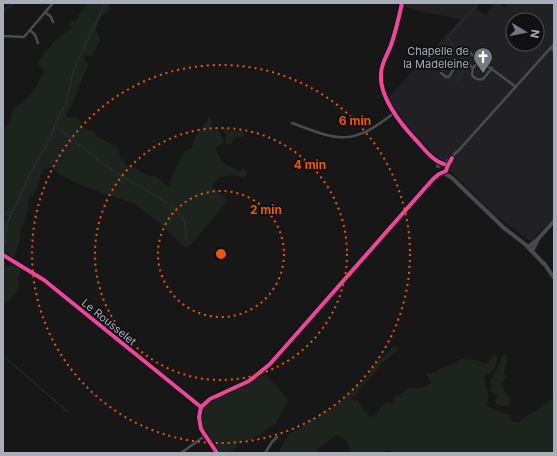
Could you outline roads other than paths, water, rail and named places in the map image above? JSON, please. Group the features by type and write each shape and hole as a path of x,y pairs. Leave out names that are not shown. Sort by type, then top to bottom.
{"street":[{"path":"3,36 24,37 53,3"},
{"path":"402,3 396,30 381,74 384,89 394,113 402,125 452,178 498,221 531,248 554,278"},
{"path":"45,12 51,17 53,22"},
{"path":"30,30 35,35 38,43"},
{"path":"218,453 202,429 199,417 201,407 210,399 249,381 270,364 554,44"},
{"path":"551,48 554,51"},
{"path":"466,50 516,87"},
{"path":"480,60 472,72 473,76 480,80 485,77 492,68"},
{"path":"441,73 446,77 449,77 458,64 462,61 474,68"},
{"path":"292,123 328,135 348,138 362,134 376,127 394,113"},
{"path":"531,248 554,221"},
{"name":"Le Rousselet","path":"3,255 49,284 201,407"},
{"path":"182,453 206,435"},
{"path":"264,453 277,437"}],"waterway":[{"path":"3,10 15,3"},
{"path":"3,248 5,245 6,228 11,214 30,173 52,135 54,126 65,105 74,69 105,3"},
{"path":"465,60 448,37 479,3"},
{"path":"456,81 464,69 465,63"},
{"path":"54,125 115,172 170,205 184,221 186,240"},
{"path":"3,214 12,211"},
{"path":"3,356 68,412"}],"place":[{"name":"Chapelle de la Madeleine","path":"483,74"}]}
